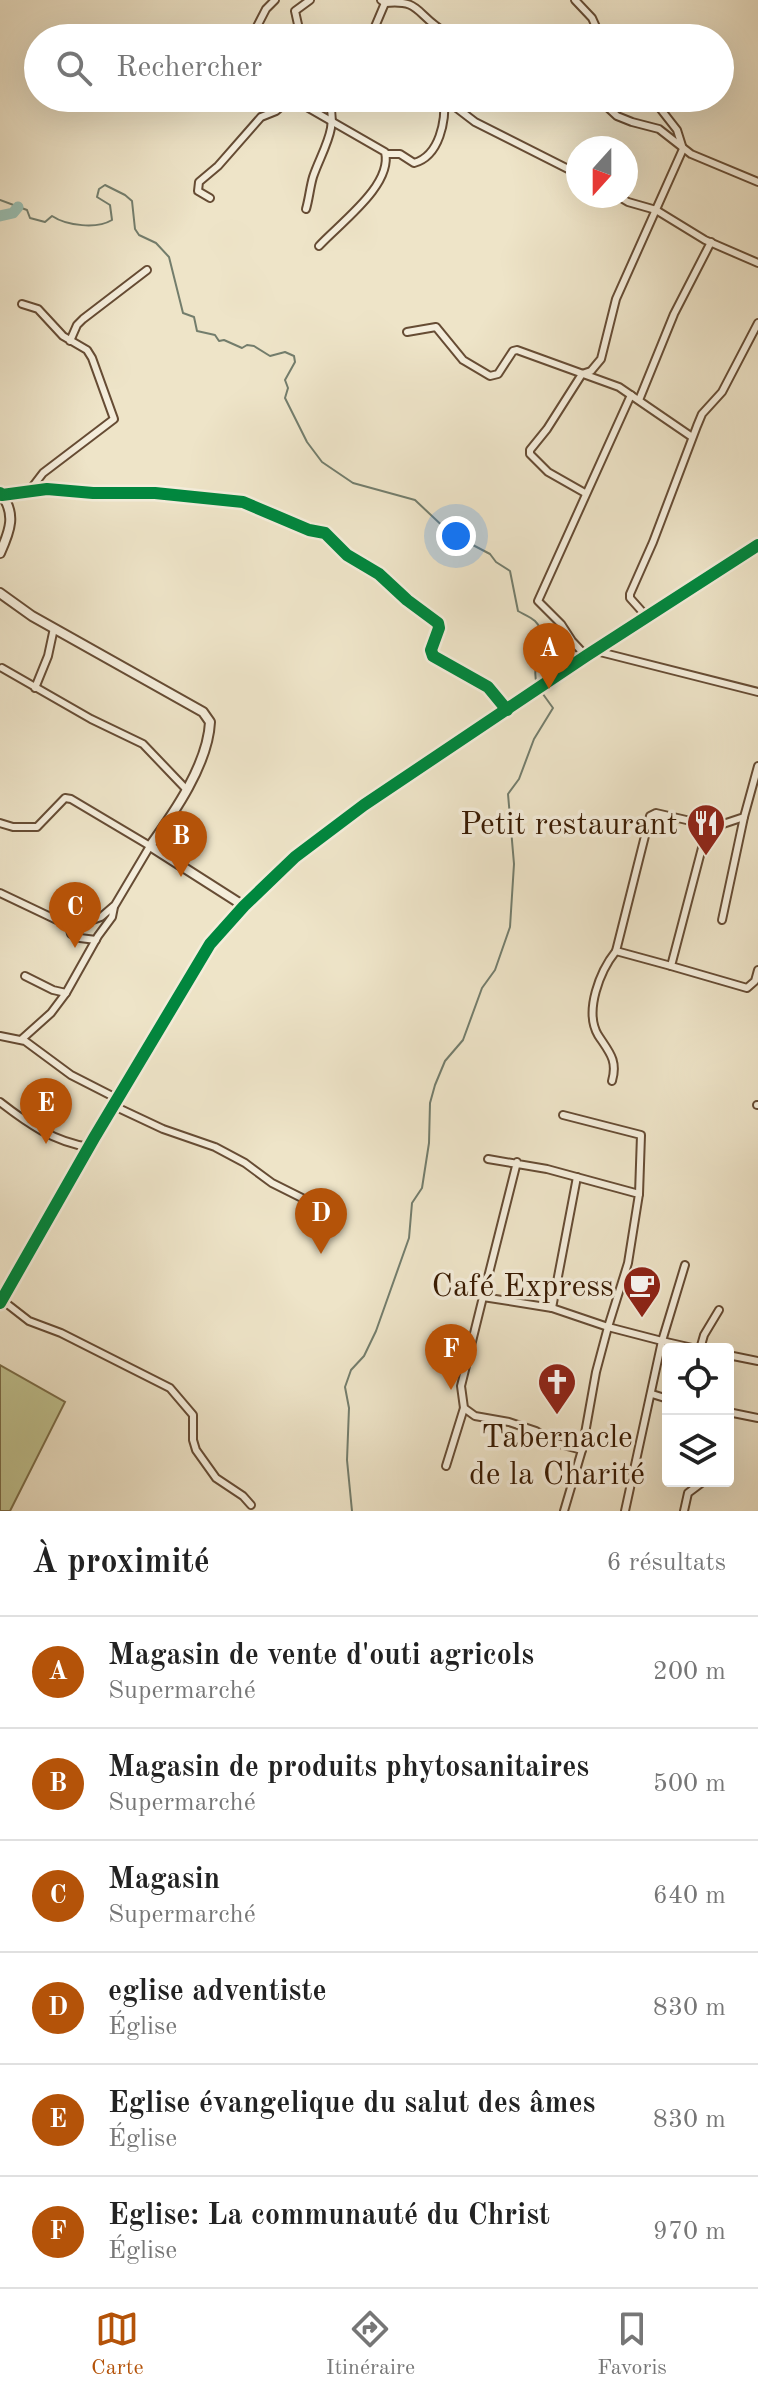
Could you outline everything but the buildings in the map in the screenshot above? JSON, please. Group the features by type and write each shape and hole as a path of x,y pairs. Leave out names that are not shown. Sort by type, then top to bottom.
{"street":[{"path":"258,24 275,0"},
{"path":"298,24 295,11 310,0"},
{"path":"575,0 595,24"},
{"path":"378,24 383,2 404,1 414,4 433,24"},
{"path":"210,198 198,191 199,182 218,166 261,117 274,112"},
{"path":"316,112 386,154 400,154 414,163 426,158 441,129 443,112"},
{"path":"306,209 311,181 329,137 332,112"},
{"path":"464,112 475,122 566,168"},
{"path":"615,112 625,119 659,129 683,149 758,182"},
{"path":"585,493 538,465 530,454 532,445 547,429 582,374 591,371 601,359 616,299 683,149 677,130 663,112"},
{"path":"319,246 354,214 360,202 379,185 386,154"},
{"path":"638,205 656,210 711,242 758,263"},
{"path":"639,400 674,314 711,242"},
{"path":"70,341 83,319 147,270"},
{"path":"22,304 38,309 70,341 87,350 114,420 43,473 30,490"},
{"path":"647,617 629,596 659,528 702,414 722,392 758,323"},
{"path":"407,332 436,327 463,360 490,376 498,374 513,351 517,350 608,382 692,437"},
{"path":"749,339 758,338"},
{"path":"586,656 538,601 631,395"},
{"path":"0,553 11,524 11,509 1,494 30,490 155,493 226,499 258,507 309,530 325,533 347,555 379,574 438,623 431,650 433,656 488,687 507,710"},
{"path":"251,1505 216,1478 196,1450 193,1415 170,1388 61,1333 29,1321 1,1301 210,944 244,906 295,857 364,805 758,545"},
{"path":"0,593 54,628 203,712 210,722 204,751 186,789 115,905 108,923 66,993 51,1013 22,1039"},
{"path":"35,688 48,656 54,628"},
{"path":"596,651 758,692"},
{"path":"2,668 143,744 186,789"},
{"path":"722,920 744,817 756,788 758,766"},
{"path":"0,823 13,827 37,827 65,798 71,799 244,906"},
{"path":"612,1081 614,1073 610,1048 598,1034 593,1008 605,964 616,951 650,816 656,813 708,825 744,817"},
{"path":"671,966 708,825"},
{"path":"2,897 69,925 101,917 115,905"},
{"path":"101,917 108,923"},
{"path":"69,925 74,937 96,940"},
{"path":"616,951 747,988 755,981 758,970"},
{"path":"25,976 66,993"},
{"path":"0,1036 22,1039 71,1075 163,1129 215,1147 304,1199"},
{"path":"0,1102 57,1139 89,1147"},
{"path":"563,1115 641,1135 639,1194 628,1263 596,1372 582,1450 564,1511"},
{"path":"488,1159 512,1164 517,1162 639,1194"},
{"path":"446,1466 464,1408 461,1386 517,1162"},
{"path":"552,1308 577,1177"},
{"path":"625,1511 662,1341 685,1265"},
{"path":"483,1297 552,1308 608,1327 671,1343"},
{"path":"701,1343 719,1310"},
{"path":"734,1356 758,1361"},
{"path":"652,1394 662,1397"},
{"path":"464,1408 475,1416 509,1422 536,1431 556,1443 582,1450"},
{"path":"734,1413 758,1418"},
{"path":"684,1511 688,1493 696,1487"}],"green space":[{"path":"0,1365 65,1402 10,1511 0,1511"}],"waterway":[{"path":"0,200 27,210 30,218 45,222 52,216 82,225 112,220 110,205 97,197 99,189 105,185 132,201 135,229 139,235 156,243 169,257 183,313 194,317 197,331 215,335 219,341 224,340 242,348 254,346 270,356 285,352 294,356 295,362 285,380 288,388 285,398 307,442 322,462 353,483 415,500 450,533 490,554 510,571 518,611 535,621 542,635 535,676 537,684"},
{"path":"0,216 13,213 18,207"},
{"path":"352,1511 347,1460 349,1408 345,1387 351,1370 364,1356 376,1331 409,1238 412,1203 422,1188 429,1143 430,1103 435,1085 445,1061 463,1040 482,988 495,970 510,927 514,864 508,794 519,779 534,739 553,708 540,690"}],"cycle path":[{"path":"0,493 47,489 155,493 243,502 309,530 325,533 347,555 379,574 438,623 431,650 433,656 488,687 507,710"},
{"path":"0,1303 210,944 244,906 295,857 364,805 758,545"}],"place":[{"name":"Magasin de vente d'outi agricols","path":"549,689"},
{"name":"Petit restaurant","path":"706,857"},
{"name":"Magasin de produits phytosanitaires","path":"181,877"},
{"name":"Magasin","path":"75,948"},
{"name":"Eglise évangelique du salut des âmes","path":"46,1144"},
{"name":"eglise adventiste","path":"321,1254"},
{"name":"Café Express","path":"642,1319"},
{"name":"Eglise: La communauté du Christ","path":"451,1390"},
{"name":"Tabernacle de la Charité","path":"557,1416"}]}
